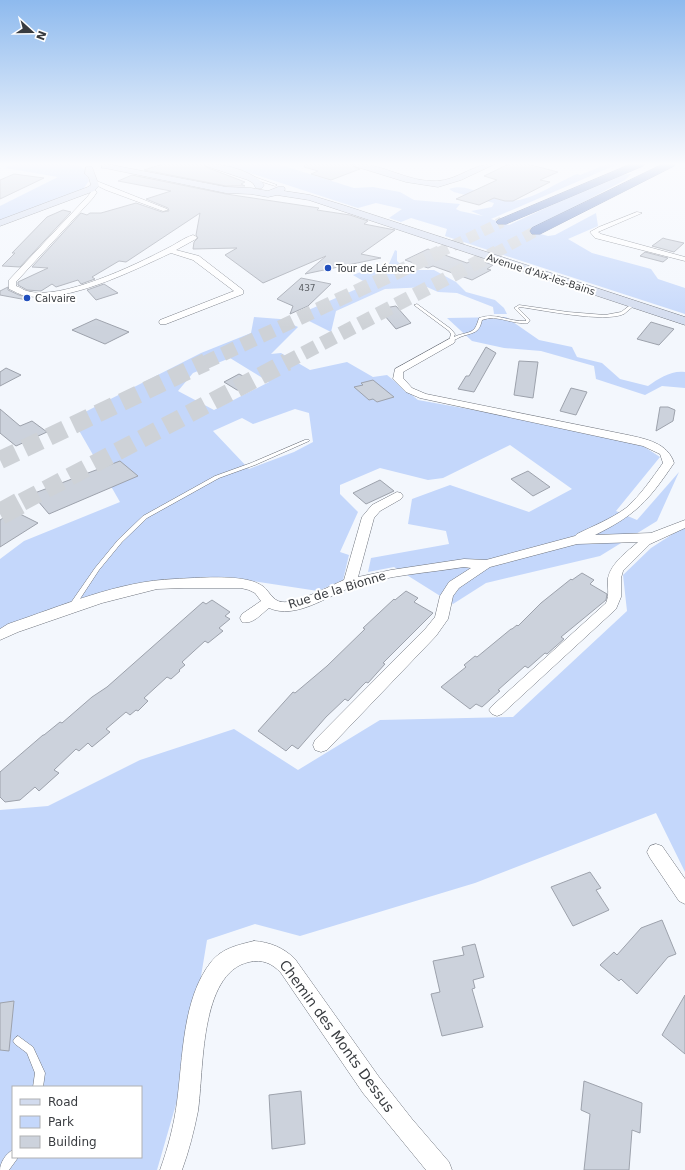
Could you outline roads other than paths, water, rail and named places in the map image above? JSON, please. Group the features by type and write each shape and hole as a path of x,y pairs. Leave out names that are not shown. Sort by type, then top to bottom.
{"highway":[{"path":"502,222 510,219"},
{"path":"536,231 561,219"}],"main road":[{"name":"Avenue d'Aix-les-Bains","path":"373,219 685,321"}],"street":[{"path":"72,219 12,282 12,287 17,291 28,295 56,294 128,270 193,237"},
{"path":"625,219 594,232 598,236 685,259"},
{"path":"163,322 240,292 196,258 170,250"},
{"path":"451,341 398,371 398,379 409,390 423,396 628,438 660,449 668,457 669,463 641,500 619,518 577,540"},
{"path":"350,584 368,517 376,508 397,496"},
{"name":"Rue de la Bionne","path":"268,602 279,607 292,607 350,584 390,574 464,563 486,564 577,540 653,537 685,524"},
{"path":"497,710 611,606 616,599 615,575 618,569 640,547 653,537"},
{"path":"321,744 431,632 441,619 447,596 454,586 486,564"},
{"path":"0,635 13,628 112,595 151,586 194,583 239,583 256,586 264,593 268,602 247,618"},
{"path":"656,852 685,896"},
{"name":"Chemin des Monts Dessus","path":"174,1163 188,1103 194,1045 205,991 216,970 227,958 244,951 264,951 279,956 288,966 371,1085 441,1170"}],"lane":[{"name":"Avenue d'Aix-les-Bains","path":"451,341 460,335 471,333 478,327 480,319 484,317 518,323 527,322 528,320 516,308 519,306 605,316 622,313 634,304"},
{"path":"416,305 450,330 453,334 451,341"},
{"path":"70,609 120,541 145,517 217,477 253,464 307,441"},
{"path":"18,1041 30,1050 40,1073 38,1086"},
{"path":"3,1170 12,1156"}],"tunnel":[{"path":"438,253 502,222"},
{"path":"495,253 536,231"},
{"path":"204,363 440,252"},
{"path":"285,363 497,252"},
{"path":"0,460 206,362"},
{"path":"22,502 287,362"},
{"path":"0,514 24,501"}],"place":[{"name":"Tour de Lémenc","path":"328,268"},
{"name":"Calvaire","path":"27,298"}]}
